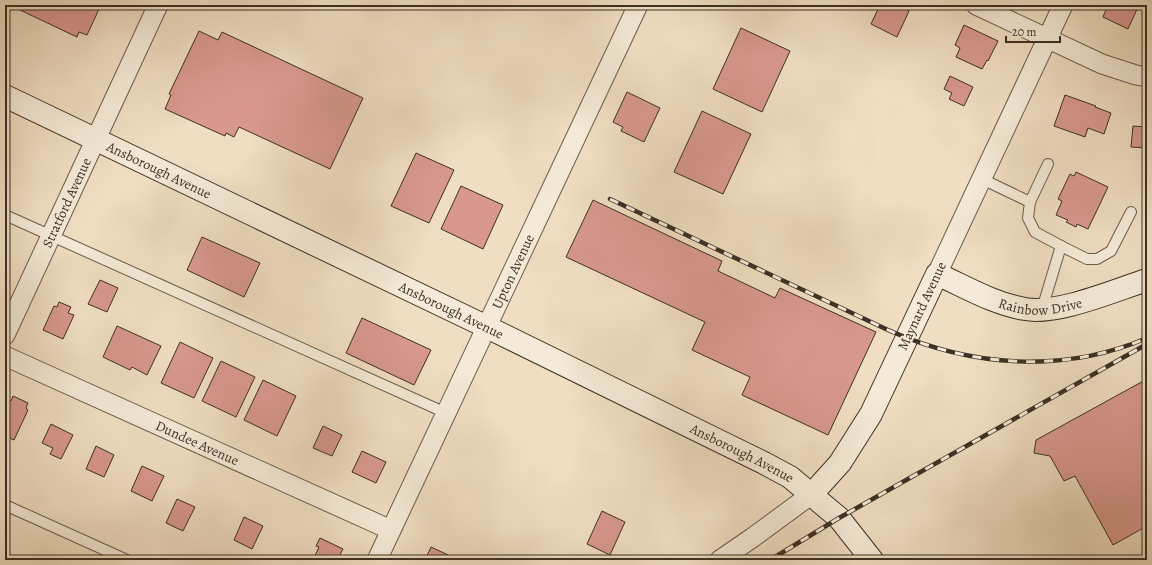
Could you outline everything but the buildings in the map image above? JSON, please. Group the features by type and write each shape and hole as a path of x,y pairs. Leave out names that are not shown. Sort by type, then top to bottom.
{"main road":[{"name":"Ansborough Avenue","path":"5,96 486,327 764,463 790,477 839,518 872,560"},
{"name":"Rainbow Drive","path":"937,274 1002,304 1027,310 1050,309 1076,303 1147,280"},
{"name":"Maynard Avenue","path":"812,494 840,463 871,414 937,274"}],"street":[{"name":"Stratford Avenue","path":"5,335 158,5"},
{"name":"Upton Avenue","path":"376,560 637,5"},
{"path":"976,5 1102,64 1147,77"},
{"name":"Maynard Avenue","path":"937,274 1063,5"},
{"name":"Dundee Avenue","path":"5,356 391,530"},
{"name":"Maynard Avenue","path":"720,560 812,494"}],"lane":[{"path":"1048,164 1030,202 1028,218 1035,232 1087,259 1096,259 1111,251 1131,212"},
{"path":"982,179 1030,202"},
{"path":"5,215 446,413"},
{"path":"1042,309 1060,246"},
{"path":"5,505 127,560"}],"railway":[{"path":"610,199 888,330 952,352 984,358 1017,361 1050,361 1083,357 1115,350 1147,338"},
{"path":"770,560 839,518 1147,344"}]}
